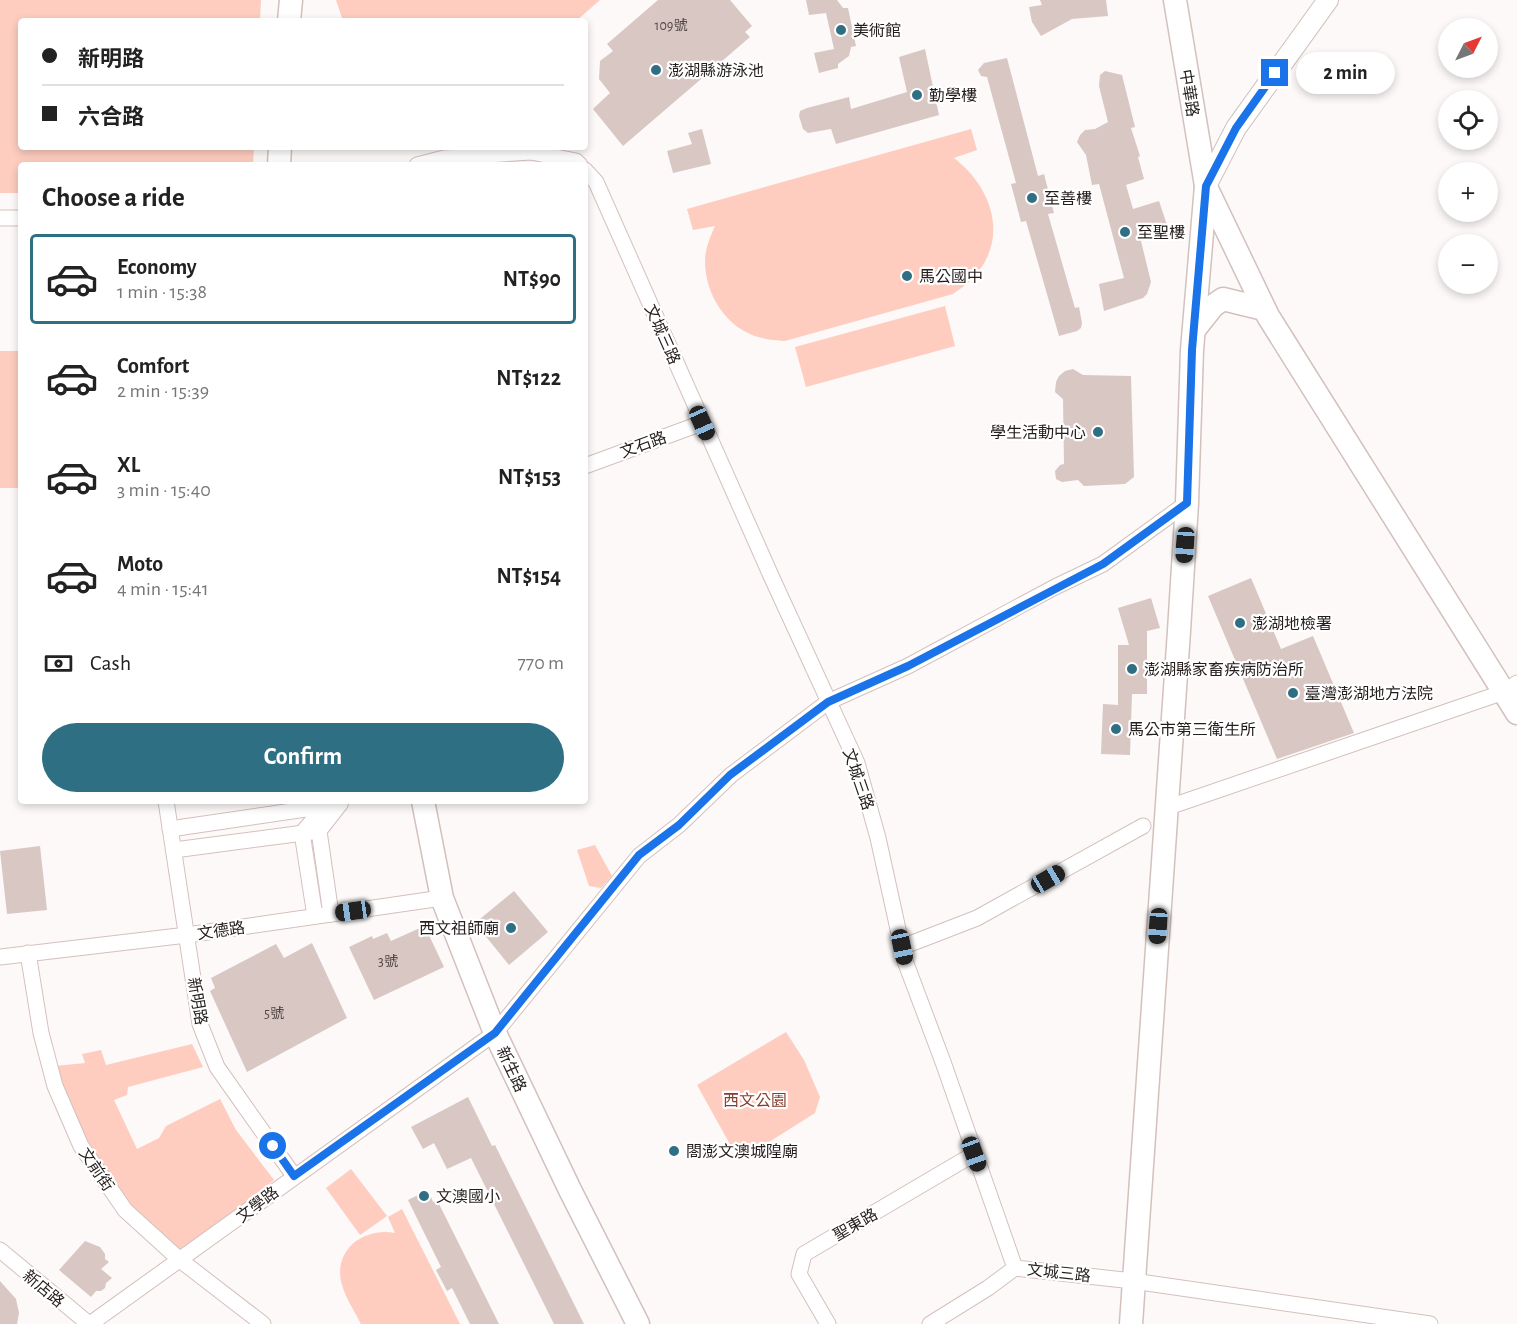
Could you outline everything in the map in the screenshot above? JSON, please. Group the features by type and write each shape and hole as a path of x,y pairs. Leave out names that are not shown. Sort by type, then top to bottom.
{"main road":[{"path":"289,18 291,0"},
{"name":"中華路","path":"1175,0 1206,186"},
{"path":"1206,186 1264,309 1510,687 1517,713"},
{"path":"1131,1324 1187,503 1194,330 1206,186"},
{"path":"1194,330 1213,306 1223,300 1264,309"},
{"name":"新生路","path":"424,804 442,898 495,1033 570,1190 638,1324"}],"street":[{"path":"1206,186 1236,128 1328,0"},
{"path":"429,162 444,158 531,152 577,162"},
{"name":"文城三路","path":"588,173 596,182 702,423 857,763 878,838 905,961 1015,1268 1133,1281 1430,1324"},
{"path":"0,218 18,218"},
{"name":"文石路","path":"588,465 702,423"},
{"name":"文學路","path":"89,1324 495,1033 639,855 679,825 730,775 828,702 908,666 1103,564 1187,503"},
{"path":"1166,808 1510,687"},
{"name":"新明路","path":"166,804 200,1024 217,1067 294,1176"},
{"path":"170,829 326,804"},
{"path":"302,833 331,804"},
{"path":"331,914 319,831 332,804"},
{"path":"902,947 977,918 1143,826"},
{"path":"174,850 319,831"},
{"path":"302,833 315,916"},
{"name":"文德路","path":"0,957 187,935 442,898"},
{"name":"文前街","path":"28,953 41,1033 55,1086 81,1146 125,1210 180,1260 263,1324"},
{"name":"聖東路","path":"828,1324 799,1274 804,1254 974,1154"},
{"name":"新店路","path":"0,1250 89,1324"},
{"path":"930,1324 988,1288 1015,1268"}],"green space":[{"path":"0,0 261,0 260,18 18,18 18,150 254,150 253,162 18,162 18,193 0,193"},
{"path":"336,0 600,0 579,18 342,18"},
{"path":"971,129 977,150 954,158 979,184 992,215 993,231 991,248 984,264 970,281 953,294 785,341 765,339 750,334 738,327 720,309 709,286 705,261 715,226 693,230 687,209"},
{"path":"945,306 955,346 806,387 795,347"},
{"path":"0,351 18,351 18,488 0,488"},
{"path":"595,845 612,876 601,888 589,886 577,850"},
{"name":"西文公園","path":"786,1032 804,1060 820,1097 815,1113 750,1154 732,1148 697,1085"},
{"path":"192,1044 203,1067 128,1087 127,1095 114,1100 137,1149 159,1138 166,1126 220,1099 236,1130 274,1180 181,1256 129,1207 85,1144 55,1066 85,1063 82,1054 101,1050 106,1065"},
{"path":"351,1169 387,1216 360,1235 326,1188"},
{"path":"402,1209 460,1324 361,1324 348,1300 340,1273 346,1252 353,1244 372,1234 395,1233 388,1217"}],"building":[{"name":"澎湖縣游泳池","path":"658,0 730,0 752,26 745,32 750,37 623,146 593,109 610,93 599,79 600,61 613,51 607,44"},
{"name":"美術館","path":"806,0 837,0 843,8 848,8 856,46 851,47 849,56 838,64 838,68 819,73 814,53 834,49 826,13 809,15"},
{"path":"1040,0 1106,0 1108,16 1072,19 1041,36 1032,22 1029,7 1042,5"},
{"name":"勤學樓","path":"925,49 939,115 836,144 831,129 808,133 803,129 799,116 800,111 807,108 849,97 851,109 907,92 899,57"},
{"name":"至善樓","path":"1007,58 1038,176 1044,174 1054,213 1048,214 1075,308 1079,307 1082,323 1081,328 1077,331 1059,336 1026,221 1021,222 1011,184 1016,183 987,77 981,76 978,70 984,63"},
{"name":"至聖樓","path":"1105,71 1122,75 1135,127 1131,128 1140,156 1138,157 1144,179 1126,185 1133,209 1159,201 1167,225 1166,236 1141,241 1151,282 1147,294 1143,298 1104,311 1099,284 1124,278 1099,184 1092,185 1086,155 1077,142 1085,130 1095,129 1108,122 1099,86 1100,75"},
{"path":"702,129 711,164 673,173 667,151 692,144 688,133"},
{"name":"學生活動中心","path":"1073,369 1083,375 1131,376 1134,477 1125,484 1084,486 1078,480 1062,482 1056,479 1055,471 1064,464 1063,399 1055,392 1056,382 1065,371"},
{"name":"臺灣澎湖地方法院","path":"1251,578 1281,649 1313,636 1354,733 1277,759 1208,596"},
{"path":"1151,598 1160,628 1147,631 1147,694 1132,694 1130,755 1101,754 1103,704 1118,705 1118,645 1129,645 1118,608"},
{"path":"40,846 47,910 7,914 0,851"},
{"name":"西文祖師廟","path":"514,891 548,932 509,965 475,923"},
{"path":"420,928 422,933 427,931 444,967 374,1000 349,947 372,936 373,939 387,933 391,941"},
{"path":"312,943 347,1018 247,1072 210,991 215,988 211,978 276,944 284,958"},
{"path":"468,1097 492,1146 495,1145 584,1324 554,1324 471,1158 447,1169 434,1143 423,1149 411,1127"},
{"path":"428,1190 433,1202 437,1200 499,1324 470,1324 452,1288 447,1291 436,1270 441,1267 408,1200"},
{"path":"85,1241 100,1247 105,1254 105,1259 109,1262 101,1269 112,1278 106,1283 105,1288 96,1291 91,1297 59,1270"},
{"path":"0,1281 16,1299 19,1313 17,1324 0,1324"}],"place":[{"name":"美術館","path":"841,30"},
{"name":"澎湖縣游泳池","path":"656,70"},
{"name":"勤學樓","path":"917,95"},
{"name":"至善樓","path":"1032,198"},
{"name":"至聖樓","path":"1125,232"},
{"name":"馬公國中","path":"907,276"},
{"name":"學生活動中心","path":"1098,432"},
{"name":"澎湖地檢署","path":"1240,623"},
{"name":"澎湖縣家畜疾病防治所","path":"1132,669"},
{"name":"臺灣澎湖地方法院","path":"1293,693"},
{"name":"馬公市第三衛生所","path":"1116,729"},
{"name":"西文祖師廟","path":"511,928"},
{"name":"閤澎文澳城隍廟","path":"674,1151"},
{"name":"文澳國小","path":"424,1196"}],"route":[{"path":"273,1146 294,1176 495,1033 639,855 679,825 730,775 828,702 908,666 1055,587 1103,564 1187,503 1192,350 1206,186 1236,128 1275,73"}]}
